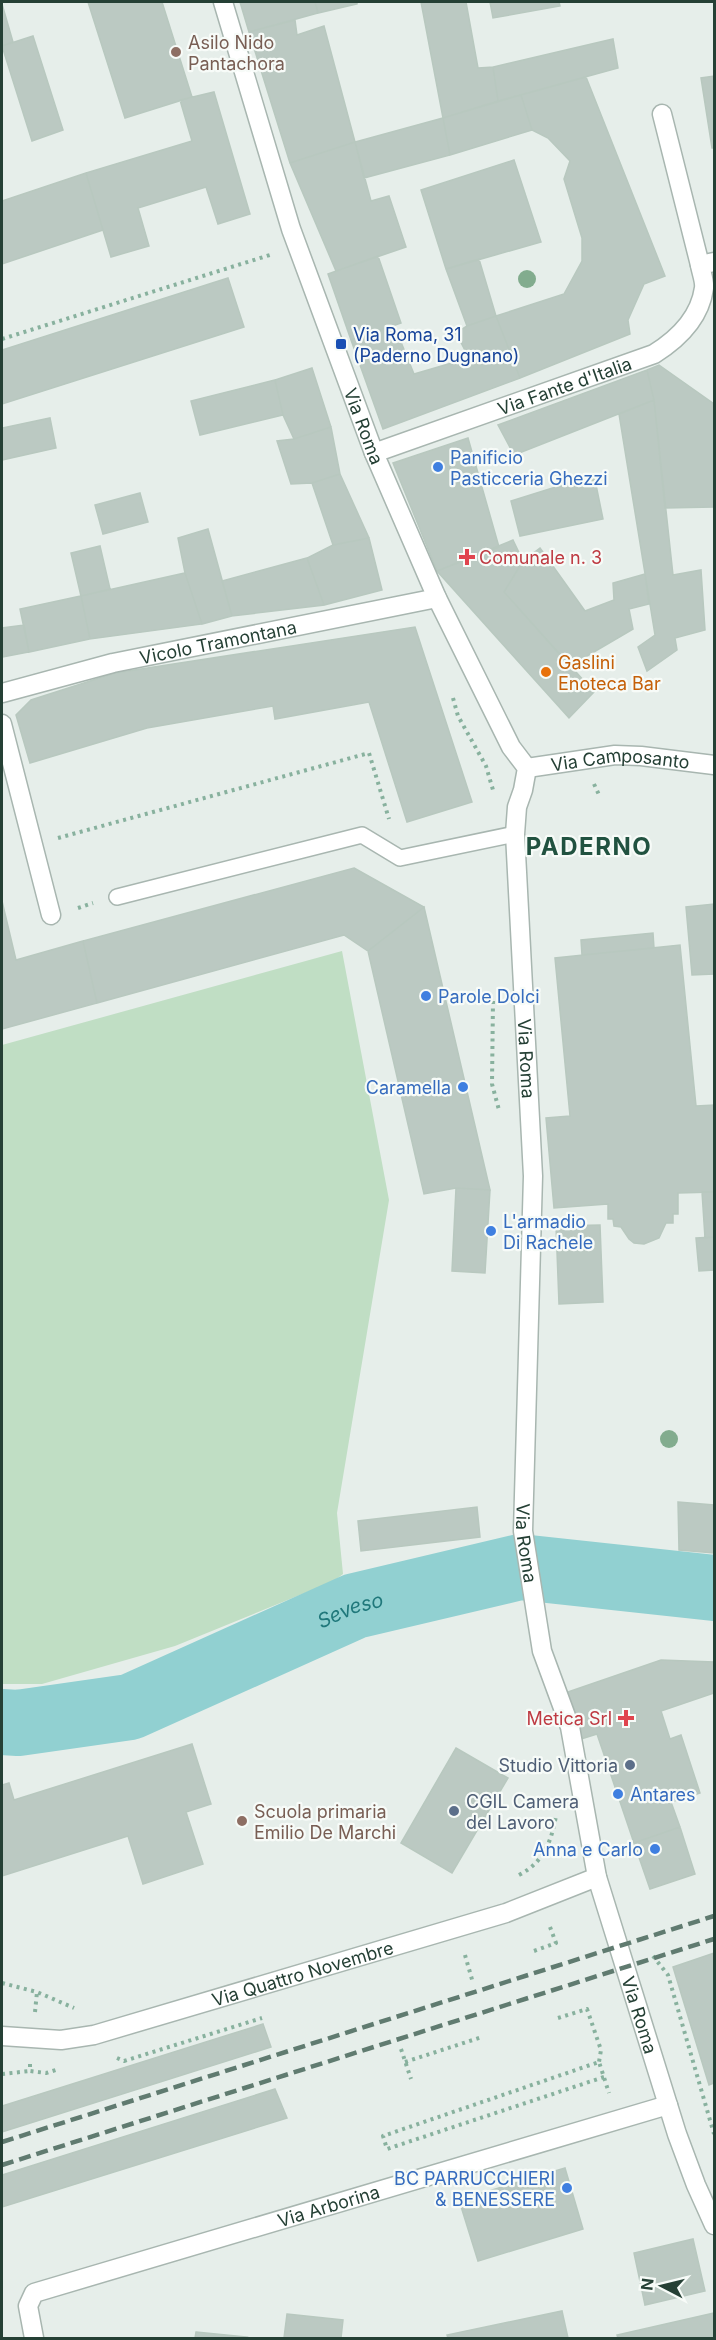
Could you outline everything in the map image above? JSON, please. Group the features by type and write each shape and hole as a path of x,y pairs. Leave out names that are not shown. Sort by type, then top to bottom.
{"street":[{"name":"Via Roma","path":"223,2 291,228 374,453 437,598 511,747 527,768 524,790 517,807 515,834 533,1176 523,1531 542,1651 570,1727 597,1877 668,2105 696,2185 714,2225"},
{"name":"Via Fante d'Italia","path":"374,453 654,354 683,332 693,318 704,287 707,264 662,114"},
{"name":"Vicolo Tramontana","path":"2,693 114,663 437,598"},
{"path":"2,724 51,915"},
{"name":"Via Camposanto","path":"527,768 615,755 714,765"},
{"name":"Via Quattro Novembre","path":"2,2036 61,2040 94,2035 506,1913 597,1877"},
{"name":"Via Arborina","path":"34,2338 28,2310 34,2293 668,2105"}],"lane":[{"path":"117,897 362,835 400,858 515,834"}],"path":[{"path":"2,339 274,253"},
{"path":"452,695 458,716 486,766 495,798 495,837"},
{"path":"32,846 369,753 400,858"},
{"path":"51,915 117,897"},
{"path":"493,990 492,1084 500,1114"},
{"path":"516,1876 526,1871 544,1855 552,1835 556,1813"},
{"path":"534,1952 556,1943"},
{"path":"651,1948 654,1959 668,1975 714,2134"},
{"path":"468,1959 473,1983"},
{"path":"2,1983 38,1992 69,2007 80,2009"},
{"path":"558,2018 587,2009 601,2050 599,2062 604,2077 387,2149 383,2136 599,2062"},
{"path":"405,2062 482,2037"},
{"path":"402,2049 411,2079"},
{"path":"2,2074 30,2071"}],"green space":[{"path":"342,951 389,1200 337,1513 343,1574 334,1581 175,1646 42,1684 2,1684 2,1045"}],"building":[{"path":"88,2 162,2 192,97 125,118"},
{"path":"240,2 315,2 318,13 249,32"},
{"path":"315,2 357,2 357,4 318,13"},
{"path":"421,2 466,2 478,68 493,67 498,101 443,118"},
{"path":"490,2 559,2 560,6 493,18"},
{"path":"2,4 13,42 2,46"},
{"path":"295,20 297,35 324,26 355,142 290,163 249,32"},
{"path":"33,36 63,130 32,141 2,46"},
{"path":"613,39 618,68 498,101 493,67"},
{"path":"714,76 714,148 712,148 701,78"},
{"path":"586,77 665,276 644,284 628,320 630,334 520,378 496,316 564,294 582,261 582,238 564,179 570,161 548,138 532,130 521,95"},
{"path":"214,92 250,214 218,224 206,187 138,208 149,246 111,257 86,173 192,141 180,100"},
{"path":"521,95 532,130 450,155 443,118"},
{"path":"443,118 450,155 364,178 355,142"},
{"path":"355,142 371,201 389,196 406,247 336,271 290,163"},
{"path":"514,160 541,242 446,269 421,190"},
{"path":"86,173 103,230 2,264 2,201"},
{"path":"378,256 401,323 351,340 328,274"},
{"path":"479,259 496,316 467,326 446,269"},
{"path":"228,278 244,327 2,404 2,350"},
{"path":"496,316 520,378 383,429 351,340 394,325 414,374 469,358 456,333 467,326"},
{"path":"659,365 714,404 714,507 665,508 654,400 647,370"},
{"path":"312,368 331,427 294,439 283,415 275,380"},
{"path":"647,370 654,400 514,455 498,425"},
{"path":"275,380 283,415 200,435 191,401"},
{"path":"654,400 673,575 701,570 705,630 675,638 677,650 647,671 638,647 655,635 619,414"},
{"path":"50,418 56,448 2,460 2,428"},
{"path":"331,427 340,474 312,483 291,484 277,441 294,439"},
{"path":"468,438 499,547 437,571 393,463"},
{"path":"340,474 369,538 333,545 312,483"},
{"path":"594,475 603,519 520,536 511,501"},
{"path":"140,493 148,522 103,534 95,505"},
{"path":"208,529 232,616 202,624 185,573 178,538"},
{"path":"369,538 382,590 324,605 307,558 333,545"},
{"path":"513,540 523,561 504,592 594,692 569,718 437,571"},
{"path":"100,546 110,589 81,596 71,553"},
{"path":"540,548 585,611 614,600 613,583 645,574 649,604 629,609 633,629 570,666 504,592 523,561"},
{"path":"307,558 324,605 232,616 222,581"},
{"path":"185,573 202,624 90,639 81,596"},
{"path":"81,596 90,639 29,652 20,609"},
{"path":"24,625 29,652 2,657 2,628"},
{"path":"415,627 472,802 407,822 369,702 275,719 273,706 147,728 30,763 16,715 31,700 115,673"},
{"path":"354,868 424,907 368,951 344,935 97,1003 83,941"},
{"path":"2,901 16,960 83,941 97,1003 2,1029"},
{"path":"714,904 714,974 692,975 686,907"},
{"path":"424,907 490,1190 456,1188 424,1194 368,951"},
{"path":"653,933 654,948 582,955 581,940"},
{"path":"680,945 696,1106 714,1105 714,1192 678,1193 678,1214 673,1214 673,1223 666,1223 659,1238 644,1244 634,1243 621,1227 614,1226 613,1219 608,1219 608,1204 554,1208 546,1118 570,1116 555,958"},
{"path":"456,1188 490,1190 485,1273 452,1271"},
{"path":"702,1192 714,1192 714,1237 705,1238"},
{"path":"600,1225 603,1302 559,1304 556,1226"},
{"path":"714,1237 714,1270 699,1271 696,1238"},
{"path":"678,1502 714,1505 714,1553 679,1550"},
{"path":"477,1507 480,1537 361,1551 358,1521"},
{"path":"661,1660 714,1662 714,1693 661,1711 670,1739 681,1735 700,1793 671,1802 680,1827 634,1843 597,1734 581,1739 565,1693"},
{"path":"192,1744 211,1804 186,1812 203,1864 143,1884 128,1836 2,1876 2,1785 9,1783 14,1800"},
{"name":"CGIL Camera del Lavoro","path":"456,1748 508,1778 452,1873 401,1843"},
{"path":"680,1827 695,1874 650,1889 634,1843"},
{"path":"714,1953 714,2083 709,2085 673,1967"},
{"path":"263,2024 271,2047 2,2132 2,2106"},
{"path":"275,2089 287,2118 2,2207 2,2175"},
{"path":"565,2168 583,2229 478,2261 459,2200"},
{"path":"693,2239 705,2291 645,2305 634,2253"},
{"path":"562,2311 568,2338 448,2338 447,2335"},
{"path":"714,2313 714,2338 618,2338 617,2335"},
{"path":"287,2314 343,2320 341,2338 284,2338"},
{"path":"196,2332 247,2337 195,2338"}],"waterway":[{"name":"Seveso","path":"2,1722 18,1723 130,1707 355,1606 520,1567 714,1588"}],"railway":[{"path":"2,2142 714,1916"},
{"path":"2,2165 714,1939"}],"place":[{"name":"Asilo Nido Pantachora","path":"176,52"},
{"name":"Via Roma, 31 (Paderno Dugnano)","path":"341,344"},
{"name":"Panificio Pasticceria Ghezzi","path":"438,467"},
{"name":"Comunale n. 3","path":"467,557"},
{"name":"Gaslini Enoteca Bar","path":"546,672"},
{"name":"Parole Dolci","path":"426,996"},
{"name":"Caramella","path":"463,1087"},
{"name":"L'armadio Di Rachele","path":"491,1231"},
{"name":"Metica Srl","path":"626,1718"},
{"name":"Studio Vittoria","path":"630,1765"},
{"name":"Antares","path":"618,1794"},
{"name":"CGIL Camera del Lavoro","path":"454,1811"},
{"name":"Scuola primaria Emilio De Marchi","path":"242,1821"},
{"name":"Anna e Carlo","path":"655,1849"},
{"name":"BC PARRUCCHIERI & BENESSERE","path":"567,2188"}],"district":[{"name":"PADERNO","path":"589,846"}]}
